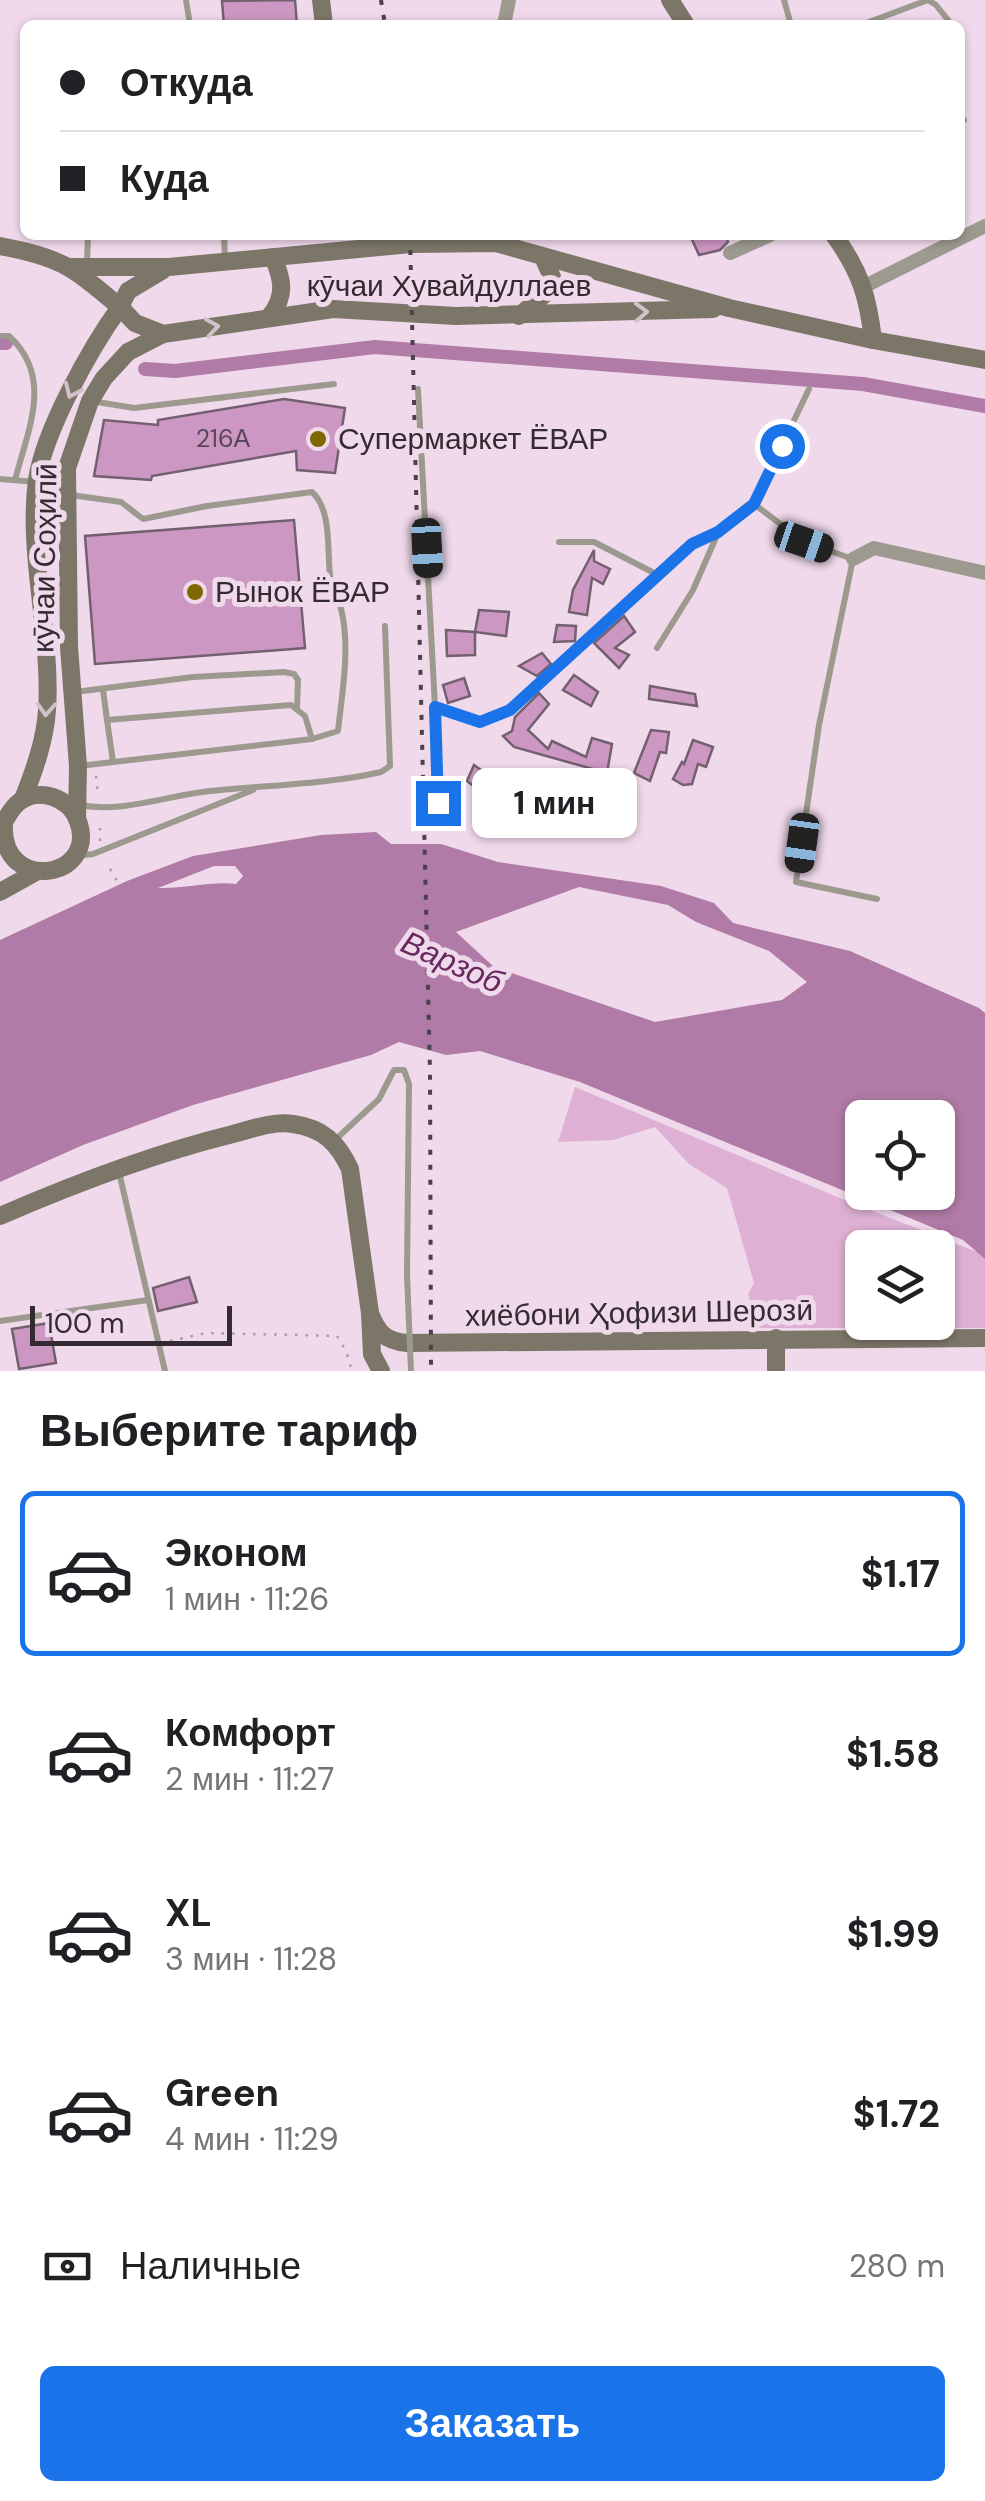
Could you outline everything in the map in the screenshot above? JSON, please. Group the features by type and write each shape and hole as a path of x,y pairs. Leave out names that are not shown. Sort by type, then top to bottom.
{"street":[{"path":"310,254 323,240"},
{"path":"397,240 410,244"},
{"path":"730,254 759,240"},
{"path":"838,240 854,263 868,300 873,340"},
{"path":"863,287 957,240"},
{"name":"кӯчаи Хувайдуллаев","path":"1,242 80,267 168,267 410,244 496,243 729,308 985,360"},
{"path":"270,316 279,304 283,288 273,257"},
{"path":"519,316 545,294 552,277 543,257"},
{"name":"кӯчаи Хувайдуллаев","path":"80,267 135,323 163,334 333,309 519,316 729,308"},
{"name":"кӯчаи Хувайдуллаев","path":"120,307 128,291 168,267"},
{"name":"кӯчаи Соҳилӣ","path":"36,872 21,866 10,855 2,826 11,810 24,799 48,709 37,544 37,482 42,456 92,346 120,307"},
{"name":"кӯчаи Соҳилӣ","path":"72,858 80,835 78,812 87,765 69,647 67,468 90,401 104,378 128,352 163,334"},
{"path":"853,559 874,548 985,573"},
{"path":"24,799 39,795 55,797 78,812"},
{"path":"0,892 36,872 52,871 72,858"},
{"path":"0,1216 118,1168 187,1146 264,1126 290,1123 312,1128 341,1149 350,1169 372,1354 380,1371"},
{"name":"хиёбони Ҳофизи Шерозӣ","path":"370,1313 380,1334 407,1344 985,1338"},
{"path":"776,1338 776,1371"}],"lane":[{"path":"874,20 928,0 947,20"},
{"path":"80,267 87,240"},
{"path":"224,240 225,262"},
{"path":"0,336 9,336 25,351 36,394 15,480"},
{"path":"90,401 134,408 334,384"},
{"path":"435,707 480,722 510,710 692,544 718,532 754,504 808,389"},
{"path":"418,390 438,803"},
{"path":"0,479 37,482"},
{"path":"68,495 122,502 144,519 312,492 325,515 331,581 342,614 344,665 338,732 312,739 87,765"},
{"path":"754,504 804,542 853,559 819,725 796,882 877,899"},
{"path":"657,648 693,590 718,532"},
{"path":"559,542 594,542 658,575"},
{"path":"78,812 361,776 390,766 385,626"},
{"path":"73,692 194,677 284,672 294,674 298,680 297,708"},
{"path":"103,690 114,762"},
{"path":"107,720 290,704 305,716 312,739"},
{"path":"72,858 93,854 261,786"},
{"path":"333,1141 379,1099 394,1070 404,1070 409,1084 411,1371"},
{"path":"118,1168 164,1371"},
{"path":"0,1320 148,1300"}],"path":[{"path":"87,765 99,799"},
{"path":"100,825 100,843"},
{"path":"110,869 117,881"},
{"path":"159,1344 206,1333 337,1336 352,1371"}],"shaded area":[{"path":"575,1087 845,1200 845,1210 870,1210 921,1230 845,1230 845,1328 756,1328 748,1294 754,1283 727,1188 689,1164 655,1127 613,1140 558,1142"},
{"path":"955,1243 985,1255 985,1328 955,1328"}],"water":[{"name":"Варзоб","path":"376,832 391,844 441,844 498,862 661,886 714,903 733,923 850,951 979,1008 985,1013 985,1259 955,1237 955,1230 939,1230 890,1210 955,1210 955,1100 845,1100 845,1191 580,1082 480,1051 446,1055 399,1042 371,1055 193,1105 83,1145 0,1182 0,940 127,881 193,856 321,835","holes":["214,866 235,866 243,876 236,884 158,888","579,887 668,905 696,922 769,951 807,982 782,1000 655,1022 494,967 456,932"]}],"building":[{"path":"295,0 297,20 224,20 222,1"},
{"path":"692,240 727,240 720,250 699,255"},
{"path":"284,399 345,408 335,473 297,470 296,451 152,476 151,480 94,476 104,420 158,425 158,420"},
{"name":"Рынок ЁВАР","path":"294,520 305,648 95,664 85,536"},
{"path":"594,550 594,561 610,569 603,584 592,578 587,615 569,612 573,590"},
{"path":"479,610 509,612 506,636 475,632"},
{"path":"624,616 635,632 615,648 629,655 619,668 594,643"},
{"path":"557,625 576,626 575,641 554,642"},
{"path":"446,630 475,632 475,655 447,656"},
{"path":"542,653 551,664 537,676 519,666"},
{"path":"574,675 598,692 591,706 563,690"},
{"path":"464,678 470,696 448,703 443,685"},
{"path":"650,686 695,694 697,706 649,699"},
{"path":"539,693 549,704 528,730 548,749 552,741 586,757 592,738 612,744 607,773 514,747 503,736 512,731 515,717"},
{"path":"651,730 669,732 666,753 660,752 650,781 634,773"},
{"path":"693,740 713,747 706,767 698,764 692,784 683,785 673,779"},
{"path":"474,765 495,780 487,796 467,781"},
{"path":"554,773 590,792 582,807 560,796 550,811 525,795 533,782 544,789"},
{"path":"189,1277 197,1302 158,1311 153,1288"},
{"path":"49,1323 56,1363 19,1369 12,1329"}],"waterway":[{"path":"0,343 6,343"},
{"path":"145,369 175,371 375,347 863,384 985,406"}],"railway":[{"path":"381,0 384,20"},
{"path":"410,240 430,1072 431,1371"}],"place":[{"name":"Супермаркет ЁВАР","path":"318,439"},
{"name":"Рынок ЁВАР","path":"195,592"}],"route":[{"path":"438,803 435,707 480,722 510,710 692,544 718,532 754,504 782,446"}]}
